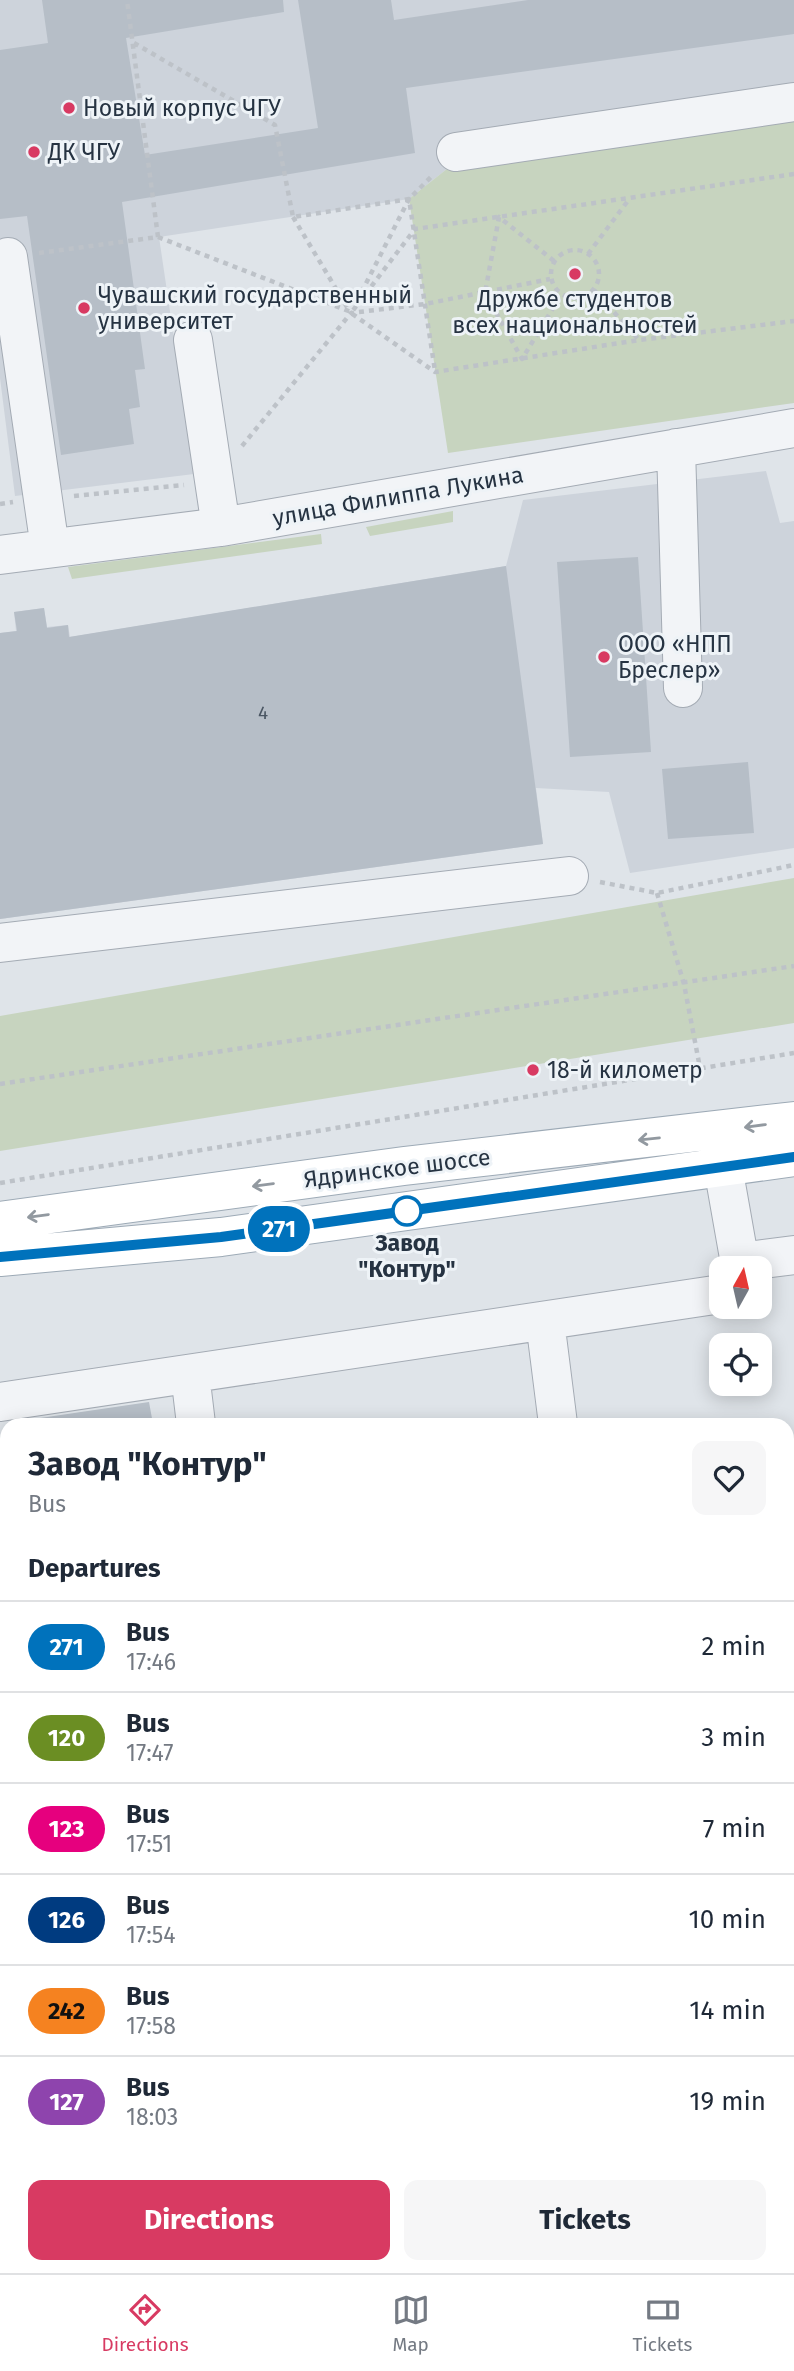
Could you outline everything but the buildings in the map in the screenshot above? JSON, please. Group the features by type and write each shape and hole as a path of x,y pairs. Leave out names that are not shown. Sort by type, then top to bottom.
{"main road":[{"name":"Ядринское шоссе","path":"0,1257 221,1237 720,1149 794,1121"},
{"name":"Ядринское шоссе","path":"0,1222 404,1166 720,1149 794,1157"}],"street":[{"path":"456,152 794,102"},
{"path":"8,257 50,548"},
{"path":"193,340 212,482 221,527"},
{"name":"улица Филиппа Лукина","path":"0,555 221,527 794,428"},
{"path":"676,448 683,688"},
{"path":"0,943 569,876"},
{"path":"720,1149 739,1256"},
{"path":"772,1260 794,1255"},
{"path":"0,1402 709,1296"},
{"path":"545,1321 557,1418"},
{"path":"190,1374 195,1418"}],"path":[{"path":"127,0 158,237"},
{"path":"134,43 275,125 293,217 351,313"},
{"path":"351,313 410,199 456,152"},
{"path":"0,504 212,482 351,313 415,229 794,174"},
{"path":"589,254 630,198"},
{"path":"293,217 410,199"},
{"path":"410,199 435,372"},
{"path":"499,218 554,261"},
{"path":"499,218 485,293 522,359"},
{"path":"8,257 158,237 351,313 435,372 639,340 794,321"},
{"path":"570,250 589,254 599,269 594,290 580,299 561,295 550,279 554,261 570,250"},
{"path":"351,313 425,304 550,279"},
{"path":"594,290 639,340"},
{"path":"522,359 561,295"},
{"path":"569,876 657,893 794,865"},
{"path":"657,893 684,984 699,1068"},
{"path":"0,1084 794,966"},
{"path":"0,1183 794,1054"}],"shaded area":[{"name":"Чувашский государственный университет","path":"0,0 794,0 794,112 462,157 409,199 159,237 194,474 15,496 0,378"},
{"path":"766,471 780,523 794,521 794,848 630,873 609,792 536,788 543,844 0,919 0,633 16,631 14,612 44,608 47,627 68,625 70,637 506,566 523,500"}],"green space":[{"path":"794,112 794,403 448,453 409,199 462,157"},
{"path":"453,511 453,522 370,536 366,527"},
{"path":"321,534 322,544 72,579 68,567"},
{"path":"794,878 794,1023 0,1151 0,1016"}],"bus line":[{"name":"271","path":"0,1257 221,1237 794,1157"}],"place":[{"name":"Новый корпус ЧГУ","path":"69,108"},
{"name":"ДК ЧГУ","path":"34,152"},
{"name":"Дружбе студентов всех национальностей","path":"575,274"},
{"name":"Чувашский государственный университет","path":"84,308"},
{"name":"ООО «НПП Бреслер»","path":"604,657"},
{"name":"18-й километр","path":"533,1070"},
{"name":"Завод \"Контур\"","path":"407,1211"}]}
